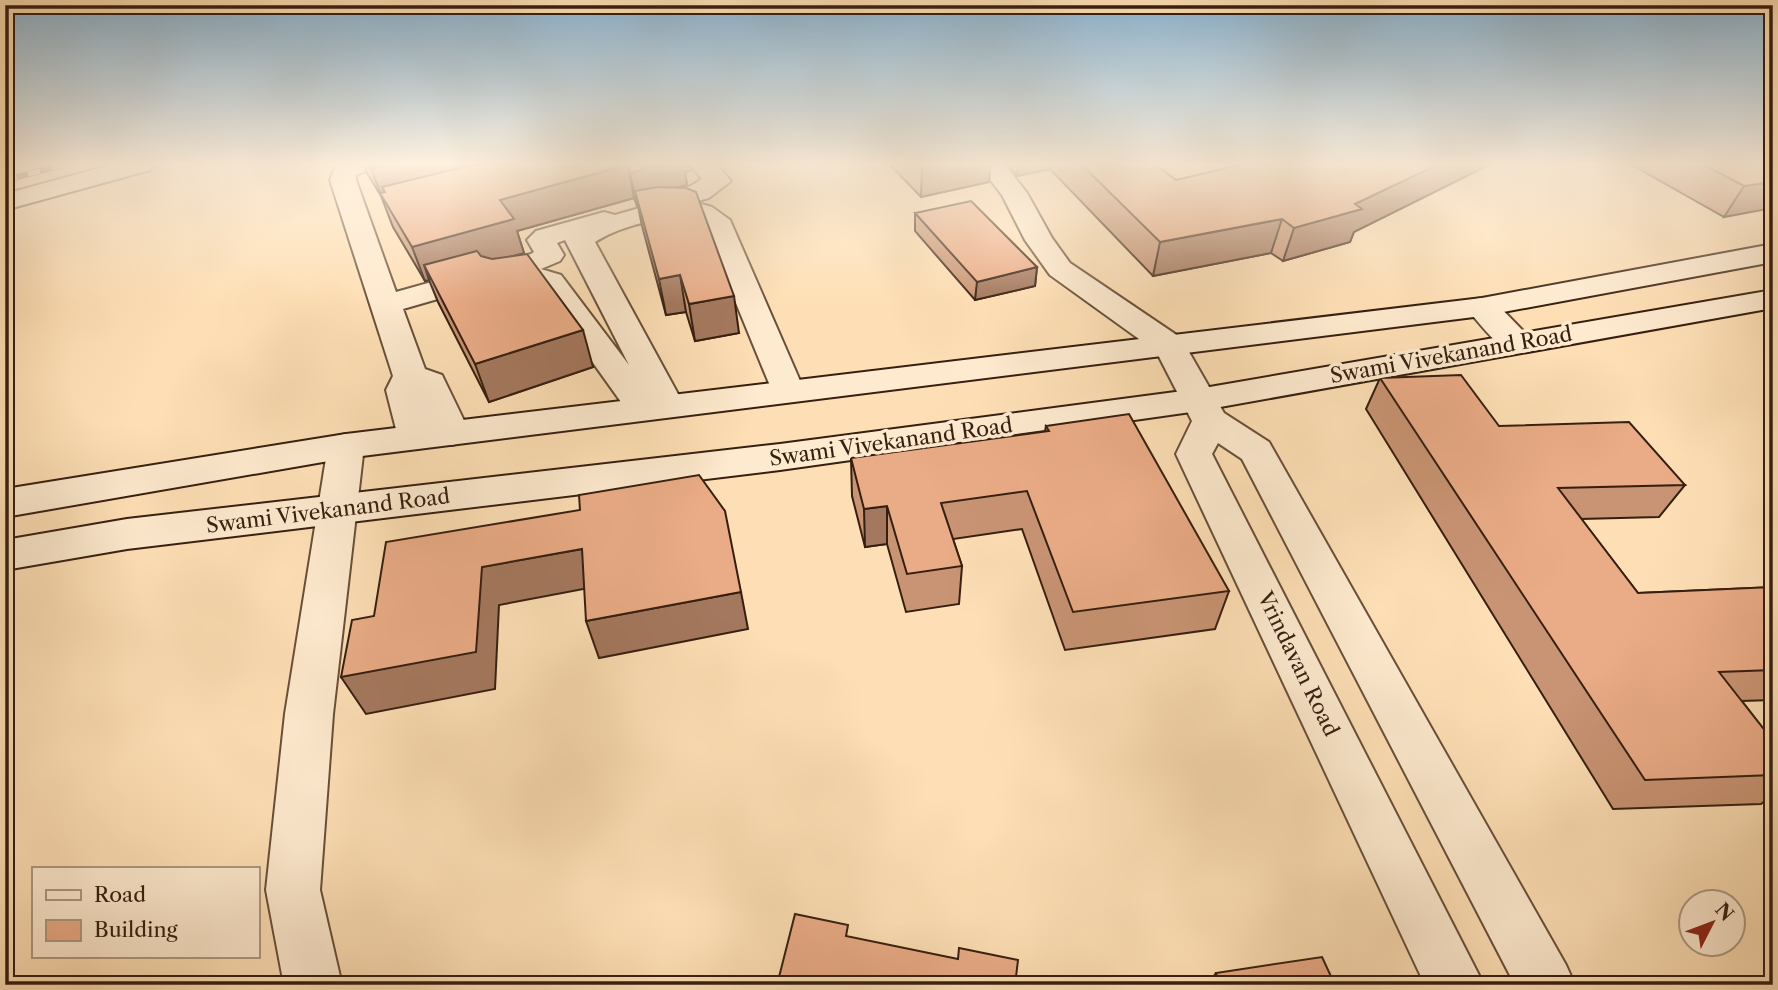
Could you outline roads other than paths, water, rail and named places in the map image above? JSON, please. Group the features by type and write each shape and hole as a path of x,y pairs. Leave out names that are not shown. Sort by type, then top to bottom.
{"street":[{"path":"365,211 387,312 410,376 403,390 416,437"},
{"path":"387,312 541,260 550,255 541,240 546,237 634,211"},
{"path":"655,407 579,240 590,233 662,211"},
{"path":"698,211 716,220 787,390"},
{"path":"1023,211 1038,240 1060,268 1169,345 1204,411 1256,451 1546,985"},
{"name":"Swami Vivekanand Road","path":"5,503 346,446 1482,307 1773,253"},
{"path":"387,312 524,278 541,277 550,281 655,407"},
{"name":"Swami Vivekanand Road","path":"5,555 127,534 1204,411 1518,344 1773,299"},
{"path":"1482,307 1518,344"},
{"path":"410,376 430,383 453,433"},
{"name":"Vrindavan Road","path":"1204,411 1195,454 1455,985"},
{"path":"313,985 293,890 309,714 346,446"}]}
